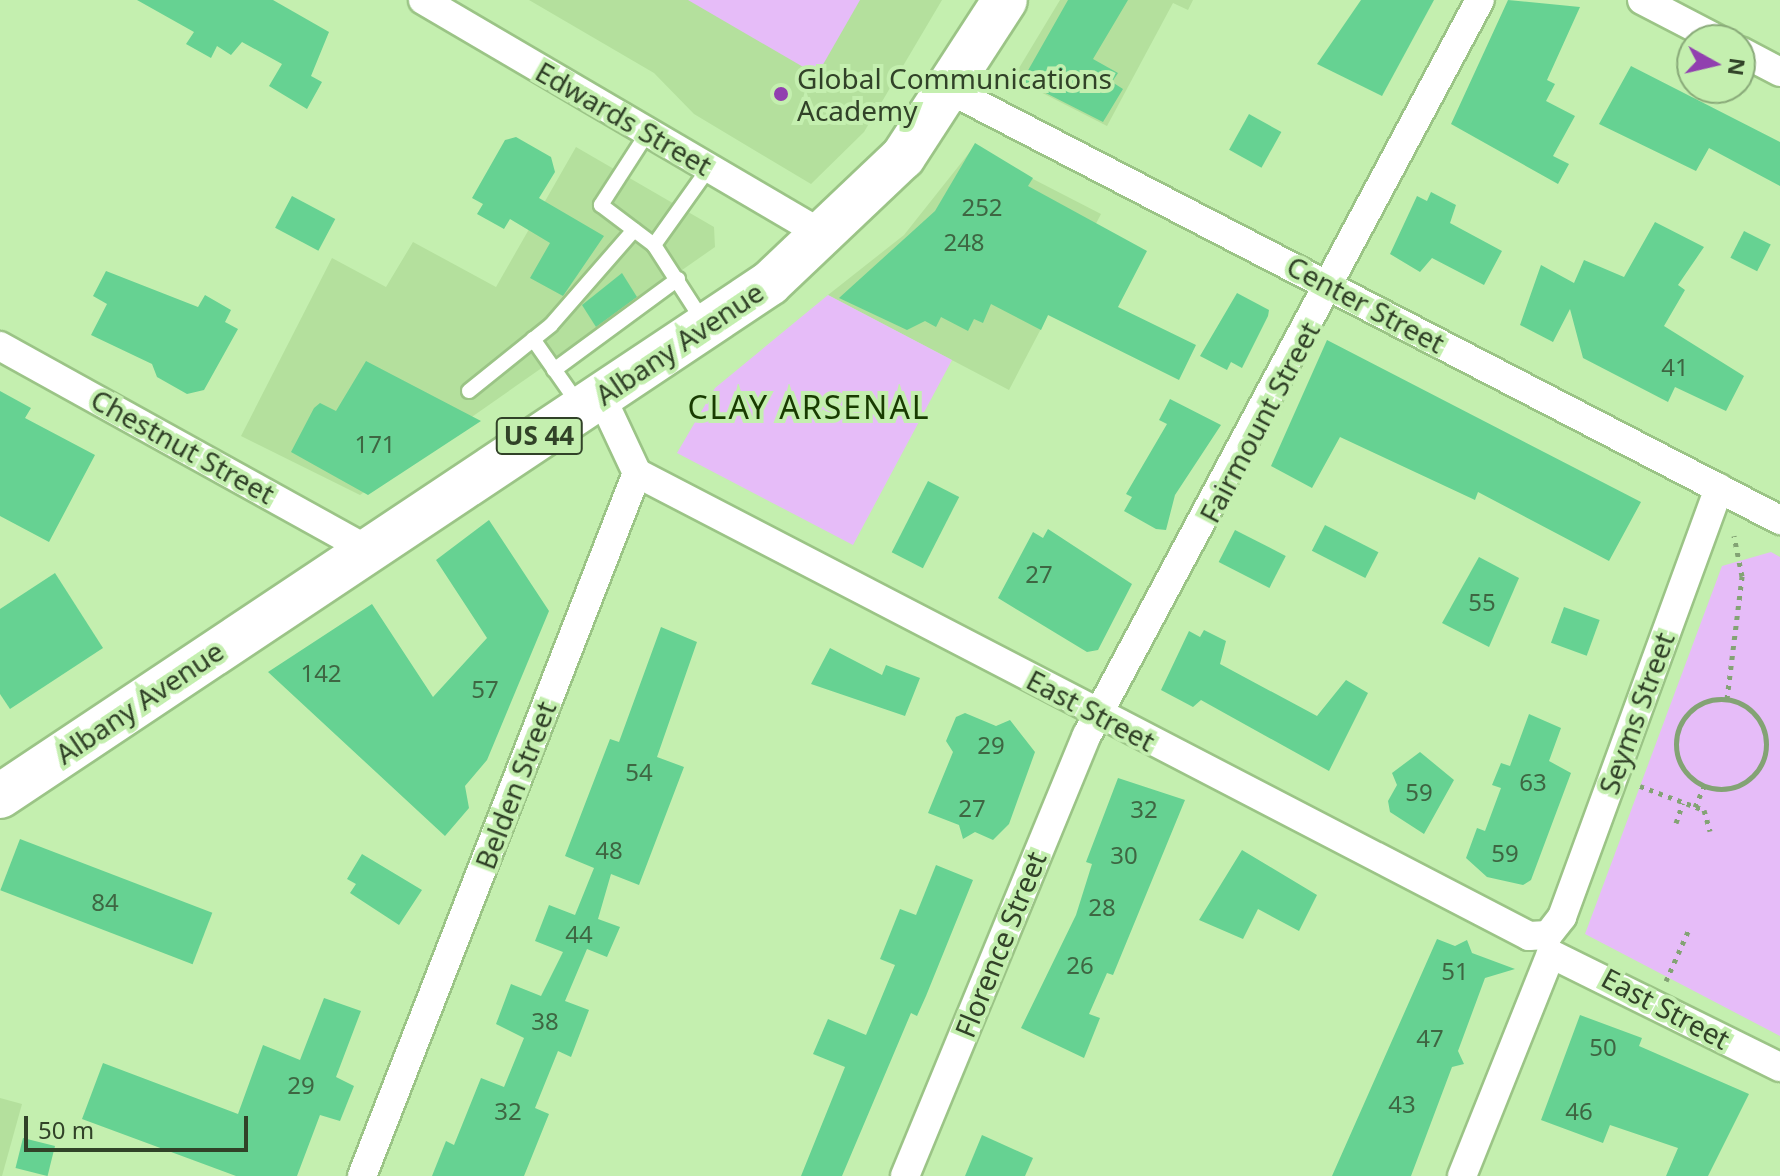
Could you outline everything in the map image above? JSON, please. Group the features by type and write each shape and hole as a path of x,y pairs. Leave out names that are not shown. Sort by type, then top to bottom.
{"highway":[{"name":"Albany Avenue","path":"0,796 365,548 706,326 826,236 903,157 950,90 1005,0"}],"street":[{"name":"Edwards Street","path":"423,0 826,236"},
{"name":"Fairmount Street","path":"1100,714 1332,286 1480,0"},
{"path":"1642,0 1688,24"},
{"path":"1756,59 1780,72"},
{"name":"Center Street","path":"950,90 1780,520"},
{"name":"Chestnut Street","path":"0,346 365,548"},
{"path":"591,402 637,473"},
{"name":"East Street","path":"637,473 1549,944 1780,1067"},
{"name":"Belden Street","path":"362,1176 637,473"},
{"name":"Seyms Street","path":"1462,1176 1549,944 1562,917 1719,488"},
{"name":"Florence Street","path":"905,1176 1100,714"}],"lane":[{"path":"648,132 601,205 654,245 706,326"},
{"path":"654,245 709,168"},
{"path":"469,391 533,339 634,230"},
{"path":"554,370 678,279"},
{"path":"533,339 554,370 591,402"}],"path":[{"path":"1727,699 1742,576 1733,531"},
{"path":"1727,699 1758,718 1763,760 1743,783 1705,785 1679,760 1677,731 1694,707 1727,699"},
{"path":"1637,785 1708,815 1710,831"},
{"path":"1695,807 1705,785"},
{"path":"1676,823 1683,803"},
{"path":"1666,981 1690,927"}],"shaded area":[{"name":"Global Communications Academy","path":"529,0 942,0 864,132 811,184 694,114 654,73"},
{"path":"688,0 860,0 817,75"},
{"path":"1060,0 1193,0 1188,10 1173,3 1107,126 1013,78"},
{"path":"576,147 714,227 715,247 360,495 241,436 332,258 386,287 413,242 496,287"},
{"path":"973,148 1101,214 1009,390 828,295 904,235"},
{"path":"828,295 952,360 853,545 677,453 715,388"},
{"path":"1771,552 1780,557 1780,1036 1585,934 1722,566"},
{"path":"0,1098 22,1104 2,1176 0,1176"}],"building":[{"path":"137,0 273,0 329,32 311,76 322,82 307,109 269,86 282,64 242,42 231,55 217,46 211,58 186,44 194,32"},
{"path":"1068,0 1128,0 1093,59 1118,73 1112,82 1123,89 1103,122 1022,81"},
{"path":"1361,0 1434,0 1382,96 1317,64"},
{"path":"1508,0 1580,7 1547,80 1555,84 1546,101 1575,116 1553,156 1569,164 1558,184 1451,124"},
{"path":"1631,66 1676,89 1676,104 1706,104 1780,142 1780,186 1709,148 1696,171 1599,124"},
{"path":"1249,114 1281,132 1261,168 1229,150"},
{"path":"516,137 551,157 555,172 539,198 604,236 563,296 530,278 550,243 510,219 504,229 477,214 483,204 472,198 505,140"},
{"path":"975,143 1033,178 1028,186 1147,251 1118,307 1196,345 1179,380 1048,315 1041,330 991,304 983,323 974,319 968,331 941,317 936,327 925,321 907,330 839,298 935,211"},
{"path":"1431,192 1456,205 1450,223 1502,251 1484,285 1432,258 1420,272 1390,254 1417,196 1427,201"},
{"path":"292,196 335,219 318,251 275,228"},
{"path":"1655,222 1704,247 1678,285 1685,290 1664,326 1744,376 1726,411 1675,387 1668,402 1583,358 1570,309 1553,342 1520,325 1541,265 1574,283 1584,260 1624,277"},
{"path":"1744,231 1771,245 1757,271 1730,258"},
{"path":"106,271 198,307 205,295 231,310 225,322 238,329 204,390 187,394 157,377 152,364 91,335 107,304 93,296"},
{"path":"622,273 637,297 596,327 582,305"},
{"path":"1237,293 1269,310 1242,368 1231,362 1227,370 1200,356"},
{"path":"1327,340 1641,502 1609,561 1478,492 1475,500 1340,437 1312,488 1271,466"},
{"path":"366,361 481,421 368,495 291,452 314,408 320,403 336,411"},
{"path":"0,391 31,408 25,418 95,455 49,542 0,516"},
{"path":"1170,399 1221,425 1175,495 1166,530 1156,529 1124,511 1132,497 1126,494 1167,424 1159,420"},
{"path":"928,481 959,497 923,568 892,552"},
{"path":"489,520 549,611 487,760 465,786 469,808 445,836 268,672 372,604 433,697 487,638 436,560"},
{"path":"1325,525 1378,552 1365,578 1312,551"},
{"path":"1048,529 1132,584 1098,650 1087,652 998,598 1033,532 1043,538"},
{"path":"1235,530 1286,556 1269,588 1219,562"},
{"path":"1479,557 1519,578 1489,647 1442,623"},
{"path":"55,573 103,648 10,709 0,694 0,609"},
{"path":"1564,607 1600,620 1587,656 1551,643"},
{"path":"661,627 697,642 657,757 684,767 639,885 611,874 598,919 620,927 607,957 587,949 565,1001 589,1010 571,1057 558,1051 535,1108 549,1114 524,1176 432,1176 446,1141 454,1145 481,1078 504,1087 524,1038 496,1024 511,984 541,996 563,952 535,941 549,905 575,915 594,868 565,856 610,739 619,742"},
{"path":"1204,630 1226,641 1220,664 1317,716 1346,680 1368,693 1329,771 1201,700 1193,707 1161,690 1189,631 1200,637"},
{"path":"830,648 882,675 886,665 920,678 905,716 811,684"},
{"path":"965,713 996,726 1010,720 1035,752 1009,824 993,840 975,832 963,839 959,825 928,813 953,752 946,741 956,717"},
{"path":"1529,714 1561,728 1549,761 1571,773 1531,880 1523,885 1487,877 1466,858 1477,828 1485,831 1501,788 1492,785 1501,763 1510,766"},
{"path":"1420,752 1454,780 1424,834 1390,812 1388,801 1397,785 1392,773"},
{"path":"1118,778 1185,800 1113,975 1107,973 1089,1014 1100,1018 1084,1058 1021,1028 1076,915 1092,864 1086,862"},
{"path":"20,839 212,913 193,964 0,890"},
{"path":"1242,850 1317,895 1299,931 1258,909 1243,939 1199,920"},
{"path":"362,854 422,890 399,925 350,893 356,884 347,879"},
{"path":"936,865 973,880 926,996 917,1016 911,1013 842,1176 801,1176 845,1067 813,1054 828,1019 866,1035 895,965 880,959 900,909 916,915"},
{"path":"1437,939 1455,946 1467,940 1472,953 1515,969 1485,978 1458,1051 1464,1064 1452,1067 1411,1176 1332,1176"},
{"path":"324,998 361,1011 336,1077 354,1086 340,1121 320,1115 297,1176 236,1176 82,1119 103,1063 238,1114 263,1045 300,1060"},
{"path":"1580,1015 1642,1038 1639,1046 1749,1094 1708,1176 1666,1176 1678,1148 1610,1125 1603,1143 1541,1120"},
{"path":"982,1135 1033,1158 1025,1176 965,1176"},
{"path":"23,1138 55,1146 48,1176 16,1168"}],"place":[{"name":"Global Communications Academy","path":"781,94"}],"district":[{"name":"CLAY ARSENAL","path":"809,407"}]}
